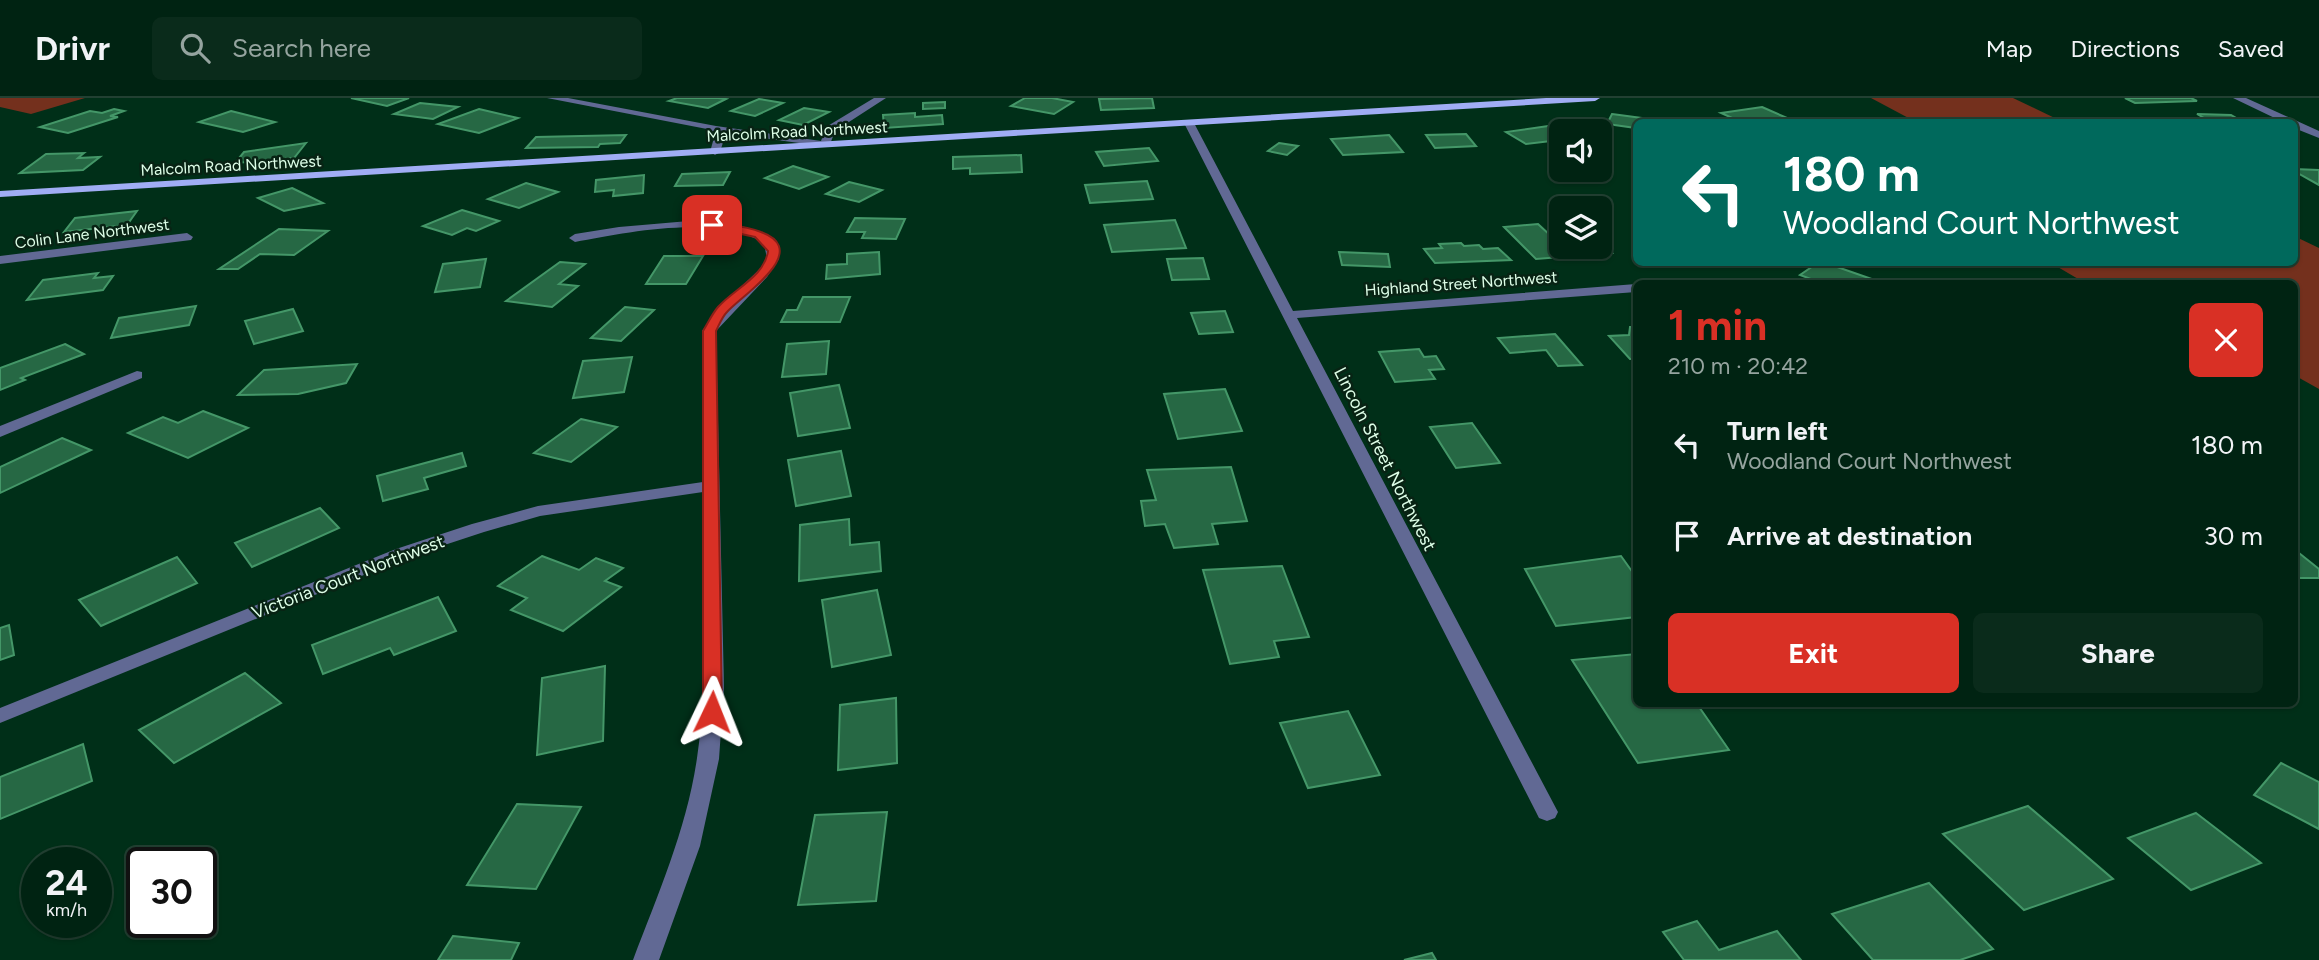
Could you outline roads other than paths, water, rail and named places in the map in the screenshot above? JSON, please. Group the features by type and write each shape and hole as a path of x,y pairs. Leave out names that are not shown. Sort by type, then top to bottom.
{"main road":[{"name":"Malcolm Road Northwest","path":"0,194 1595,98"}],"street":[{"path":"552,98 825,145 830,129 881,98"},
{"path":"2238,98 2284,119"},
{"name":"Lincoln Street Northwest","path":"1189,122 1547,812"},
{"path":"2298,125 2319,135"},
{"path":"710,127 722,132 715,152"},
{"path":"575,238 628,228 712,225 742,229 769,242 774,251 772,261 722,310 709,331 714,688 708,759 688,846 646,960"},
{"name":"Colin Lane Northwest","path":"0,260 187,237"},
{"name":"Highland Street Northwest","path":"1289,316 1633,288"},
{"path":"0,432 136,375"},
{"name":"Victoria Court Northwest","path":"0,716 402,553 478,528 538,511 710,486"}]}
